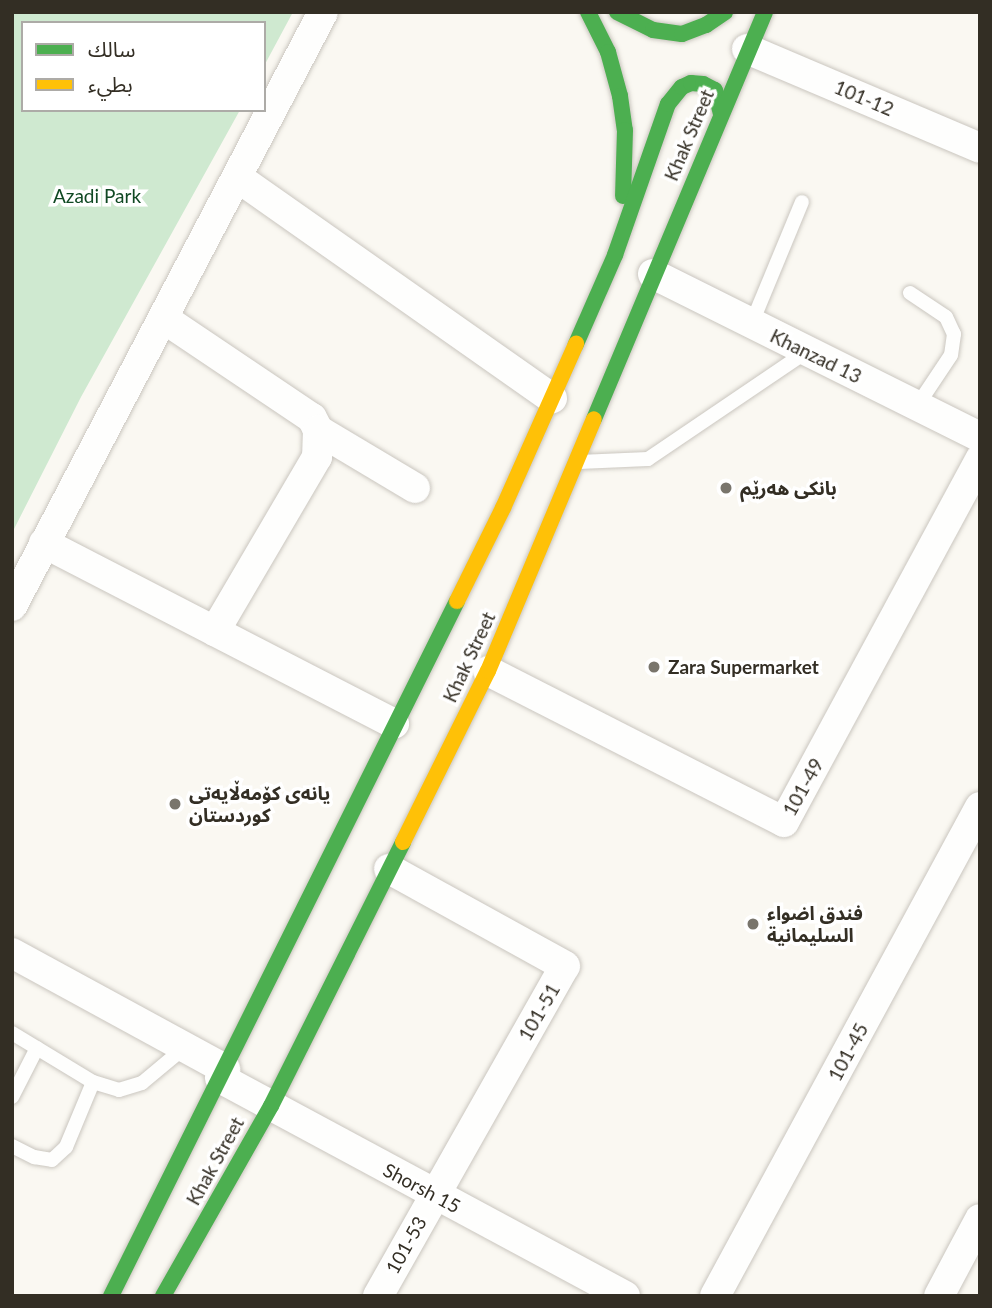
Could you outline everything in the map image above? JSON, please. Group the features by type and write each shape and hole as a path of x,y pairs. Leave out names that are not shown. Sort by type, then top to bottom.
{"main road":[{"path":"588,12 608,52 620,96 625,130 625,165 634,264"},
{"path":"617,12 662,32 682,34 701,19 725,12"},
{"name":"Khak Street","path":"163,1296 271,1106 488,671 577,462 634,264 721,114 765,12"},
{"path":"701,19 713,46"},
{"path":"719,69 721,114"},
{"path":"111,1296 503,508 552,398 634,264 668,104 674,95 691,83 703,84 716,90 721,114"}],"street":[{"path":"12,606 323,12"},
{"name":"101-12","path":"747,49 980,148"},
{"path":"237,177 552,398"},
{"name":"Khanzad 13","path":"634,264 980,437"},
{"path":"163,318 312,418 318,430 317,457 215,631"},
{"path":"318,430 415,488"},
{"name":"101-49","path":"488,671 784,822 980,459"},
{"path":"44,543 394,724"},
{"name":"101-45","path":"715,1296 980,807"},
{"name":"101-51","path":"389,869 565,966 435,1195"},
{"name":"Shorsh 15","path":"12,953 185,1047 271,1106 625,1296"},
{"name":"101-53","path":"378,1296 435,1195"},
{"path":"939,1296 980,1219"}],"lane":[{"path":"751,324 802,202"},
{"path":"910,293 946,317 954,334 951,355 916,406"},
{"path":"577,462 648,459 806,352"},
{"path":"12,1033 93,1082 119,1090 142,1083 185,1047"},
{"path":"12,1097 37,1048"},
{"path":"12,1146 34,1157 52,1160 66,1147 93,1082"}],"green space":[{"name":"Azadi Park","path":"12,12 293,12 266,62 266,21 21,21 21,112 239,112 81,397 12,533"}],"traffic: fast":[{"path":"588,12 608,52 620,96 625,130 623,196"},
{"path":"617,12 653,30 682,34 706,25 725,12"},
{"path":"594,419 765,12"},
{"path":"576,344 615,255 668,104 682,87 691,83 703,84 715,90 721,114"},
{"path":"111,1296 457,601"},
{"path":"163,1296 271,1106 403,842"}],"traffic: slow":[{"path":"457,601 503,508 576,344"},
{"path":"403,842 488,671 594,419"}],"place":[{"name":"بانکی هەرێم","path":"726,488"},
{"name":"Zara Supermarket","path":"654,667"},
{"name":"یانەی کۆمەڵایەتی کوردستان","path":"175,804"},
{"name":"فندق اضواء السليمانية","path":"753,924"}]}
